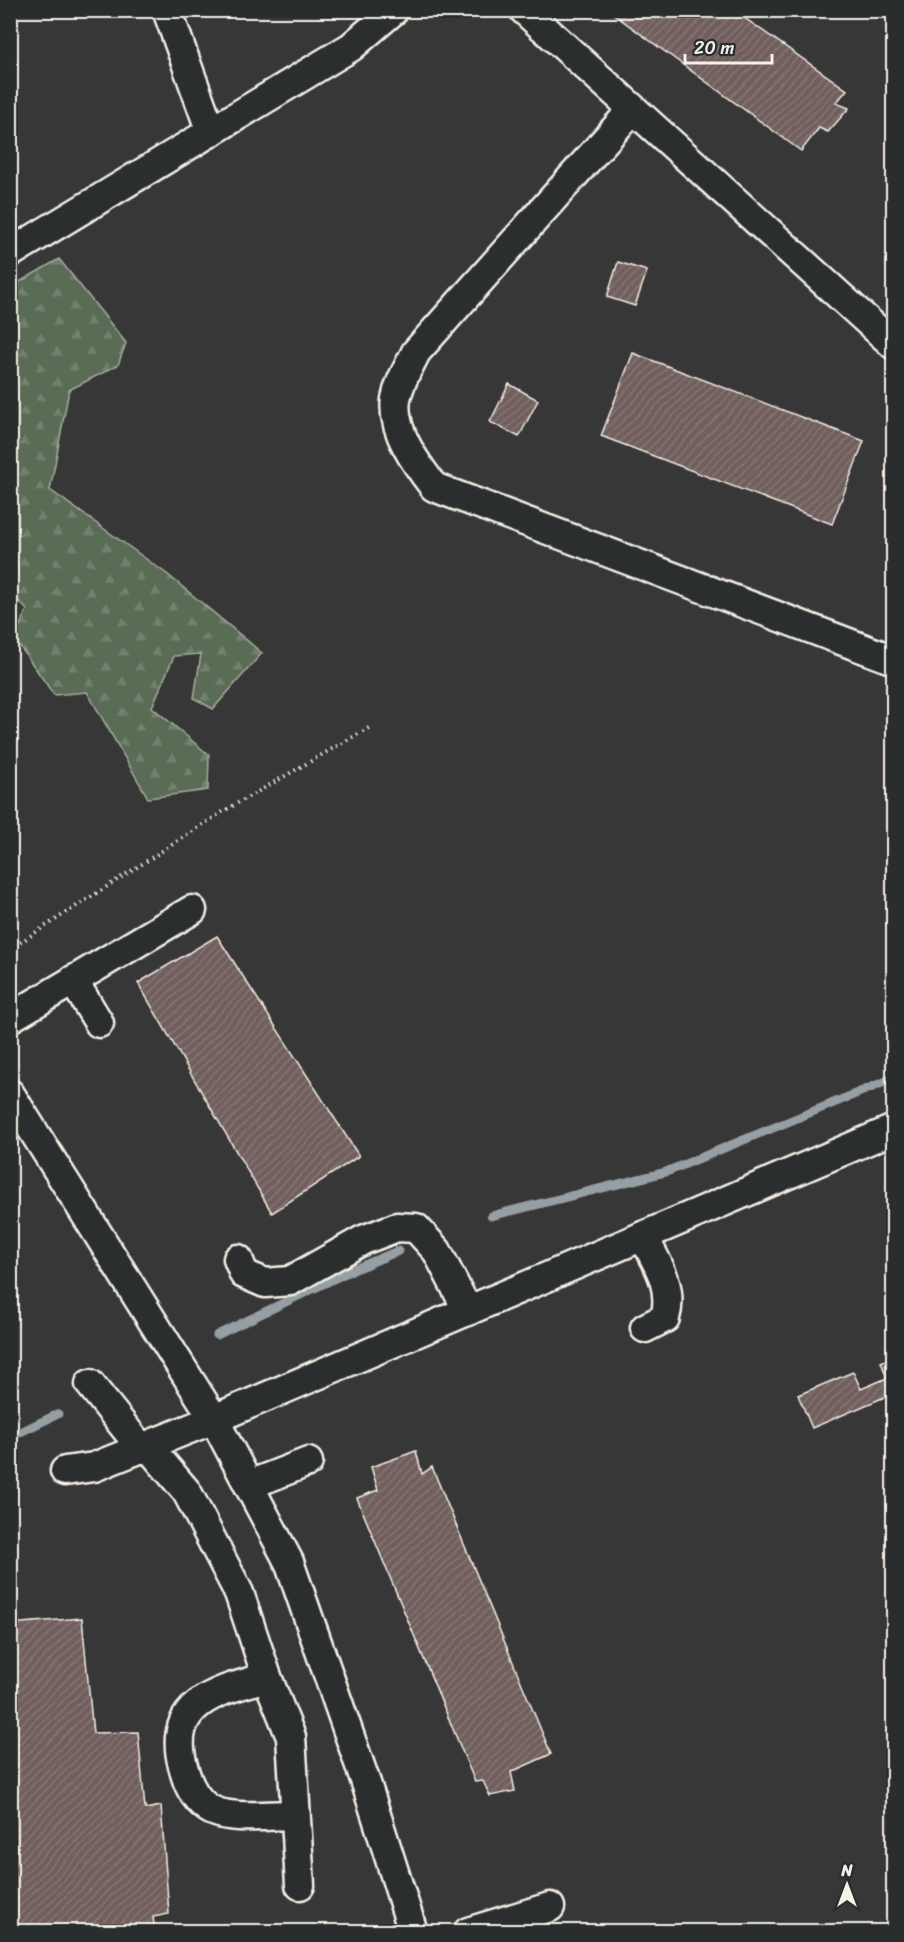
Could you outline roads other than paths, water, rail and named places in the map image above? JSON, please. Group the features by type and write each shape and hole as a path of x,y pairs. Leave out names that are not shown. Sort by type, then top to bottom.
{"lane":[{"path":"167,10 211,132"},
{"path":"10,253 351,47 394,10"},
{"path":"524,10 894,345"},
{"path":"633,109 416,352 402,379 396,401 405,445 434,487 894,660"},
{"path":"10,1018 192,910"},
{"path":"73,980 99,1023"},
{"path":"10,1094 214,1419 290,1562 366,1783 412,1932"},
{"path":"65,1471 94,1467 214,1419 894,1129"},
{"path":"238,1259 244,1274 265,1283 290,1281 363,1240 397,1227 416,1228 436,1251 468,1311"},
{"path":"643,1236 666,1280 669,1304 665,1318 645,1328"},
{"path":"90,1384 187,1492 239,1593 267,1677 291,1737 300,1885"},
{"path":"249,1485 308,1462"},
{"path":"267,1677 210,1696 186,1713 180,1733 180,1757 188,1787 208,1809 236,1816 294,1815"},
{"path":"468,1932 550,1907"}],"waterway":[{"path":"491,1216 666,1172 894,1078"},
{"path":"217,1335 348,1272 398,1251"},
{"path":"10,1437 58,1414"}]}
